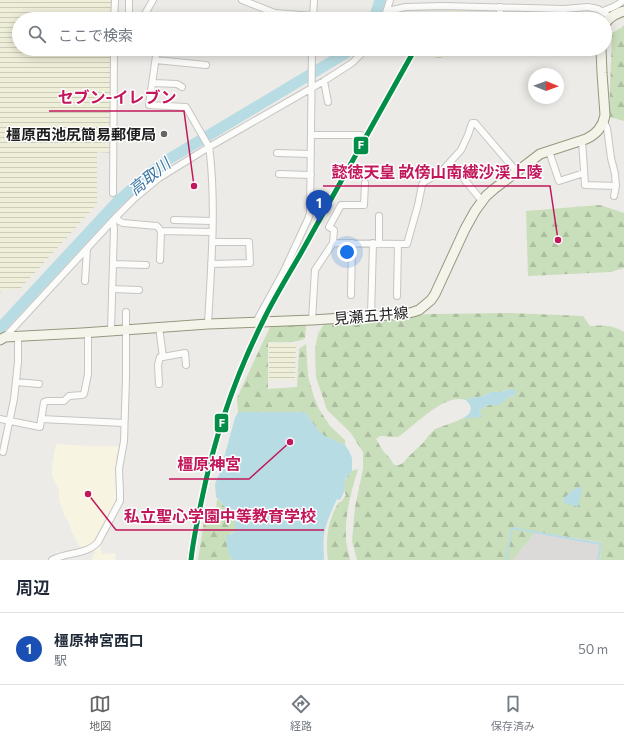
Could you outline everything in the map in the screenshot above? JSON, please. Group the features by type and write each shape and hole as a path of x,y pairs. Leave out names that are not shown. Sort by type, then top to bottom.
{"main road":[{"path":"612,15 624,11"},
{"path":"601,56 605,115 604,122"},
{"name":"見瀬五井線","path":"2,338 208,324 372,316 413,312 419,310 431,300 435,294 465,229 482,201 494,189 540,154 593,135 604,122"}],"street":[{"path":"114,12 115,0"},
{"path":"129,0 129,12"},
{"path":"146,12 153,0"},
{"path":"242,0 272,12"},
{"path":"313,12 314,0"},
{"path":"390,0 387,11 406,7 480,3 500,7 564,9 588,7 598,9 601,12"},
{"path":"518,0 518,7"},
{"path":"588,0 588,7"},
{"path":"612,12 623,0"},
{"path":"500,7 500,12"},
{"path":"113,193 114,56"},
{"path":"156,56 149,105 186,107 208,146 211,160 212,242 208,324"},
{"path":"256,322 284,271 308,219 311,175 312,56"},
{"path":"2,338 135,198 154,181 208,146 312,86 324,81 352,63 359,56"},
{"path":"156,60 206,65"},
{"path":"324,81 328,102"},
{"path":"153,83 177,84 182,87"},
{"path":"604,122 607,128 615,174 616,186 614,196"},
{"path":"333,243 407,244 424,182 441,172 461,150 472,123 475,124 516,172"},
{"path":"311,135 361,135"},
{"path":"582,140 585,185 616,186"},
{"path":"549,151 559,181 584,173"},
{"path":"278,153 311,154"},
{"path":"450,162 482,201"},
{"path":"279,174 311,175"},
{"path":"312,320 315,270 333,243 334,230 329,227 341,205 364,205 365,182"},
{"path":"372,316 379,216"},
{"path":"115,219 123,223 156,226 161,231 212,232"},
{"path":"111,330 115,219"},
{"path":"174,220 212,221"},
{"path":"160,260 161,231"},
{"path":"211,264 250,263 249,242 212,242"},
{"path":"351,295 352,243"},
{"path":"397,296 398,244"},
{"path":"85,281 87,249"},
{"path":"113,264 146,265"},
{"path":"112,289 139,290"},
{"path":"52,560 58,557 82,552 96,545 120,501 119,469 123,451 126,368 126,312"},
{"path":"159,384 158,365 160,357 162,357 160,327"},
{"path":"0,419 40,427 44,402 64,401 68,396 84,394 88,374 88,332"},
{"path":"3,452 16,382 18,336"},
{"path":"162,357 185,353 186,365"},
{"path":"16,382 39,384"},
{"path":"41,420 124,423"}],"shaded area":[{"path":"56,444 118,446 118,453 116,454 118,498 97,540 91,546 81,549 64,515 59,500 59,490 52,476 52,465"},
{"path":"535,532 602,542 600,560 513,560"},
{"path":"100,544 102,554 115,553 116,560 92,560 95,552 93,549"}],"green space":[{"path":"0,0 113,0 113,12 12,12 12,56 113,56 113,153 97,152 97,204 20,289 4,290 0,293"},
{"path":"445,10 467,11 466,12 444,12"},
{"path":"624,26 624,121 609,117 612,33"},
{"path":"431,56 442,56 441,59"},
{"path":"600,205 624,213 624,268 611,272 528,276 526,211"},
{"path":"511,313 583,316 590,326 607,326 624,332 624,560 600,560 602,542 535,532 513,560 357,560 352,541 355,507 363,469 363,452 350,432 327,410 316,377 315,349 318,334 325,322 430,314","holes":["509,389 515,395 507,398 500,405 489,405 479,410 482,416 463,418 435,429 423,443 403,463 399,465 394,465 376,439 380,436 398,437 430,412 448,401 457,399 466,400 483,396 491,392 501,392"]},
{"path":"302,324 306,326 305,338 292,342 268,342 268,389 297,387 299,349 306,344 308,376 314,397 319,409 330,426 345,440 345,445 324,436 305,412 238,412 237,398 271,325"},
{"path":"269,343 296,344 295,380 269,380"},
{"path":"358,469 346,520 346,541 350,560 328,560 327,537 332,515 339,502 341,502 346,495 344,485 346,479 352,471"},
{"path":"217,499 223,504 230,517 235,520 234,532 230,534 229,555 233,560 198,560 206,508 216,511"}],"water":[{"path":"510,389 515,391 515,395 507,398 500,405 489,405 479,410 482,416 480,418 463,418 468,415 471,409 466,400 467,399 483,396 491,392 501,392"},
{"path":"238,412 305,412 317,429 325,436 345,445 349,451 352,458 352,471 345,480 344,492 340,500 337,499 326,525 324,538 324,560 233,560 229,554 226,535 234,532 235,521 228,515 223,504 216,497 215,484"},
{"path":"579,487 582,488 578,507 564,503 563,499"}],"waterway":[{"name":"高取川","path":"376,12 380,0"},
{"name":"高取川","path":"0,328 117,202 150,173 169,159 341,56"},
{"path":"506,560 512,528 601,544 598,560"}],"transit line":[{"name":"F","path":"191,560 198,517 212,455 235,385 254,339 411,56"}],"place":[{"name":"橿原西池尻簡易郵便局","path":"164,134"},
{"name":"セブン-イレブン","path":"194,186"},
{"name":"橿原神宮西口","path":"319,223"},
{"name":"懿徳天皇 畝傍山南繊沙渓上陵","path":"558,240"},
{"name":"橿原神宮","path":"290,442"},
{"name":"私立聖心学園中等教育学校","path":"88,494"}]}
